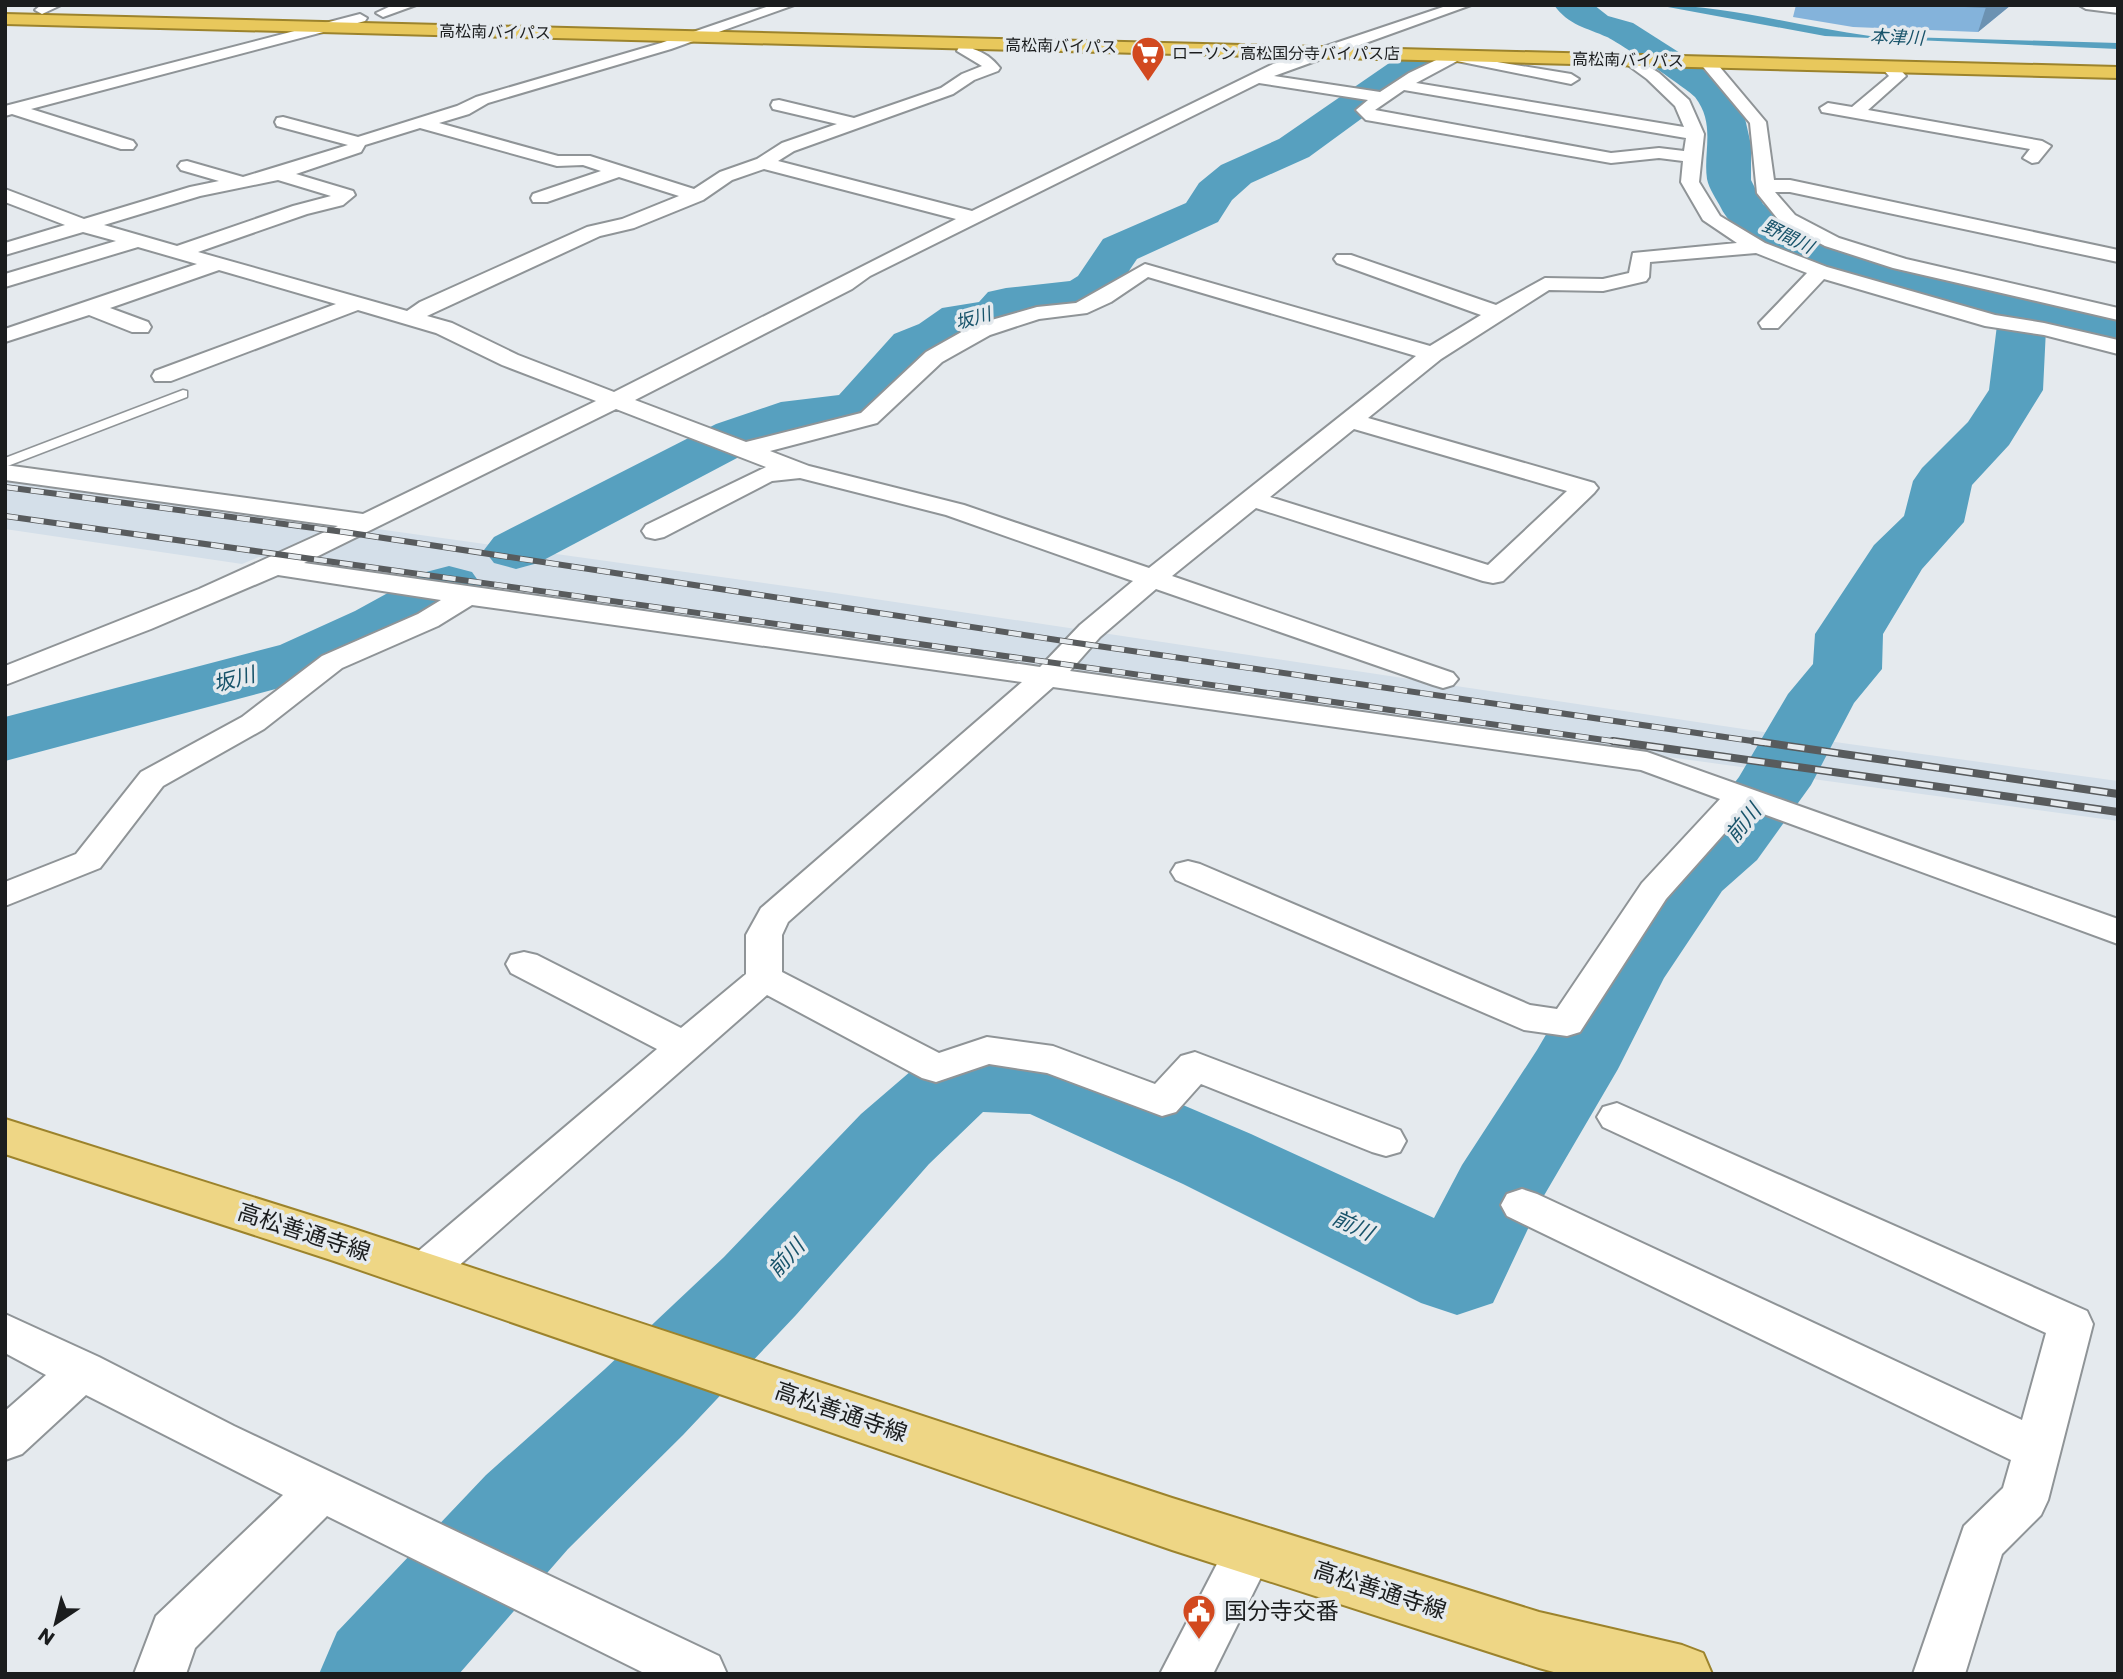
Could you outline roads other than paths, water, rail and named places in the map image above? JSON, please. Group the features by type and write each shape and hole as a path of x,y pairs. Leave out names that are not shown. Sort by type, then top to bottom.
{"highway":[{"name":"高松南バイパス","path":"5,9 2118,61"},
{"name":"高松南バイパス","path":"5,19 2118,73"}],"main road":[{"name":"高松善通寺線","path":"5,1136 424,1271 1250,1549 1539,1640 1682,1674"}],"street":[{"path":"383,13 410,5"},
{"path":"284,122 358,142 463,110 482,100 787,5"},
{"path":"5,676 273,566 615,401 845,285 863,272 1279,67 1464,5"},
{"path":"2086,5 2118,9"},
{"path":"9,110 360,18"},
{"path":"411,318 427,306 594,231 627,224 696,196 726,176 763,163 788,147 947,91 968,77 992,68 981,57 965,51 967,44"},
{"path":"1258,78 1371,96 1401,85 1455,56 1483,64 1571,79"},
{"path":"1629,60 1653,76 1683,104 1695,134 1690,182 1713,220 1758,247 1820,271 1993,321 2044,329 2118,347"},
{"path":"1700,62 1758,122 1766,193 1788,219 1832,242 1900,264 2118,314"},
{"path":"1855,113 1898,76 1889,67"},
{"path":"1401,85 1695,134"},
{"path":"1371,96 1364,110 1372,116 1611,158 1659,153 1692,157"},
{"path":"779,105 854,123"},
{"path":"1828,108 2042,146 2032,158"},
{"path":"9,110 127,145"},
{"path":"420,123 557,161 584,160 696,196"},
{"path":"5,257 197,191 277,174 355,148 358,142"},
{"path":"308,163 353,178"},
{"path":"763,163 977,218"},
{"path":"187,166 243,183"},
{"path":"540,198 620,172"},
{"path":"178,253 300,210 336,201 346,195 277,174"},
{"path":"1765,186 1790,186 2118,256"},
{"path":"5,195 91,228 444,328 510,360 800,471 955,510 1443,679"},
{"path":"5,249 91,228"},
{"path":"5,281 137,241"},
{"path":"424,1271 764,978 764,935 772,916 1061,664 1090,631 1433,354 1545,284 1603,285 1639,277 1640,257 1758,247"},
{"path":"1344,259 1497,313"},
{"path":"5,335 218,264"},
{"path":"731,445 869,418 934,357 982,330 1037,313 1080,309 1104,298 1145,270 1433,354"},
{"path":"1770,323 1820,271"},
{"path":"1603,285 1648,297"},
{"path":"163,376 358,303"},
{"path":"89,307 140,327"},
{"path":"1252,499 1493,575 1585,488 1350,420"},
{"path":"655,531 766,474 800,471"},
{"path":"5,472 364,522"},
{"path":"273,566 467,596 1647,761 2118,932"},
{"path":"5,895 89,861 152,779 253,723 332,662 428,620 467,596"},
{"path":"1188,872 1524,1017 1567,1023 1654,891 1741,795"},
{"path":"524,964 684,1046"},
{"path":"764,978 936,1068 987,1050 1053,1060 1162,1102 1195,1066 1386,1141"},
{"path":"1617,1117 2071,1324 2024,1500 1981,1542 1939,1674"},
{"path":"1522,1205 2038,1450"},
{"path":"5,1332 217,1440 701,1674"},
{"path":"5,1440 83,1370"},
{"path":"160,1674 174,1633 321,1490"},
{"path":"1186,1674 1250,1549"}],"lane":[{"path":"5,463 183,394"}],"water":[{"name":"本津川","path":"1657,5 1737,12 1870,36 2118,43 2118,49 1825,36"}],"waterway":[{"name":"野間川","path":"1571,5 1596,23 1621,30 1710,89 1724,114 1730,145 1729,180 1745,212 1773,233 1843,261 1909,280 2118,331"},
{"name":"坂川","path":"516,550 736,436 781,419 844,412 859,407 912,345 937,335 960,319 994,315 1006,303 1061,295 1080,297 1095,286 1120,249 1202,212 1215,192 1236,174 1294,148 1411,65"},
{"name":"前川","path":"381,1674 527,1512 644,1402 760,1286 895,1139 951,1088 976,1079 1043,1082 1217,1159 1457,1274 1497,1191 1572,1069 1625,971 1694,873 1729,843 1773,785 1823,694 1847,669 1849,634 1897,559 1933,522 1943,481 1989,433 2016,390 2020,329 2025,310"},
{"name":"坂川","path":"5,739 304,660 379,625 449,586"}],"railway":[{"path":"5,487 344,532 1077,643 1766,743"},
{"path":"5,516 1626,743"},
{"path":"1613,741 2118,812"},
{"path":"1754,741 2118,794"}],"place":[{"name":"ローソン 高松国分寺バイパス店","path":"1148,83"},
{"name":"国分寺交番","path":"1199,1641"}]}
